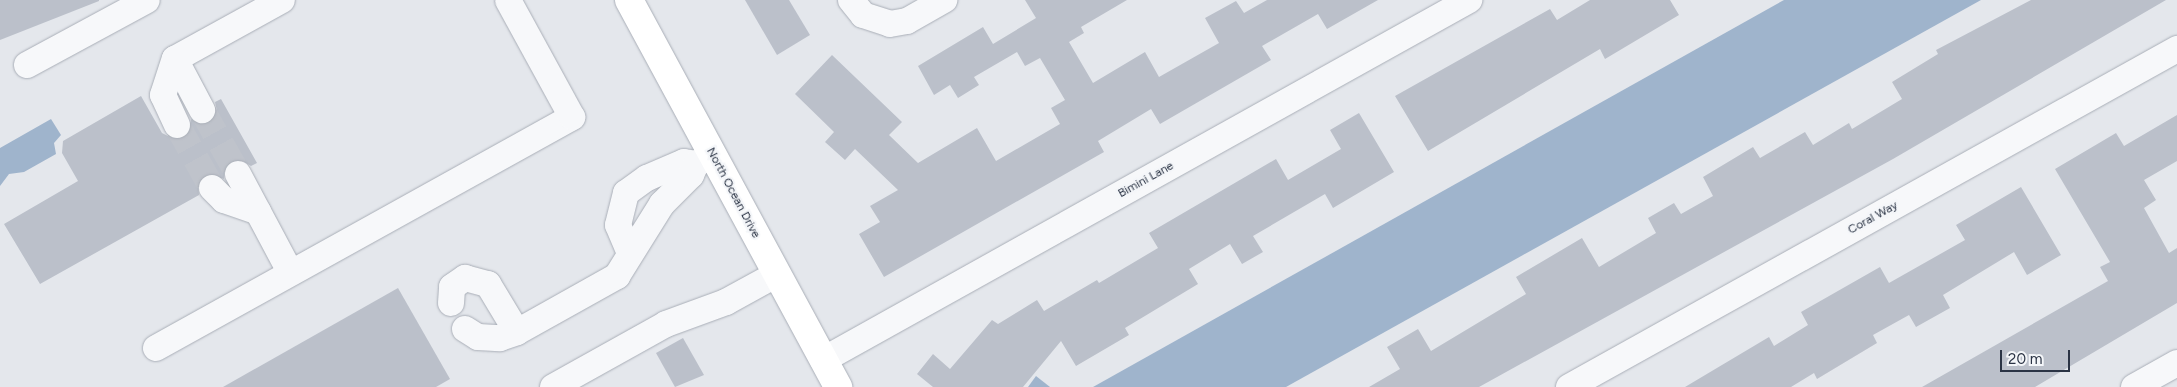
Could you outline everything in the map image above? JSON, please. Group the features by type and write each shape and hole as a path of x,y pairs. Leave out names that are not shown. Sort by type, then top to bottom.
{"main road":[{"name":"North Ocean Drive","path":"629,0 704,160 777,274 838,387"}],"street":[{"path":"27,64 148,0"},
{"path":"177,125 163,95 175,59 282,0"},
{"path":"156,348 572,117 508,0"},
{"path":"851,0 863,15 890,24 907,21 944,0"},
{"name":"Bimini Lane","path":"823,360 1469,0"},
{"name":"Coral Way","path":"1569,387 2177,49"},
{"path":"175,59 202,110"},
{"path":"629,251 620,236 619,213 634,188 684,162 704,160"},
{"path":"465,329 485,337 517,332 617,276 629,251 641,241 662,204 704,160"},
{"path":"238,174 290,272"},
{"path":"212,188 224,200 258,212"},
{"path":"634,188 662,204"},
{"path":"553,387 666,324 726,302 777,274"},
{"path":"451,303 452,287 465,278 488,284 517,332"},
{"path":"2134,387 2177,363"}],"water":[{"path":"1784,0 1981,0 1286,387 1093,387"},
{"path":"51,119 61,135 54,143 56,154 24,172 9,174 0,186 0,148"},
{"path":"1036,376 1050,387 1028,387"}],"building":[{"path":"0,0 99,0 99,1 0,40"},
{"path":"745,0 789,0 810,35 777,55"},
{"path":"1025,0 1127,0 1081,27 1084,33 1069,42 1093,83 1145,52 1159,77 1219,43 1205,18 1236,1 1244,13 1267,0 1378,0 1327,29 1318,14 1262,46 1271,60 1160,124 1151,109 1098,141 1104,152 884,277 859,234 880,222 870,206 898,190 855,149 845,160 825,142 834,132 795,94 832,55 902,122 889,135 918,163 977,128 996,161 1060,124 1051,108 1065,100 1040,58 1025,66 1017,52 974,77 979,85 958,98 950,85 934,95 918,66 983,27 993,44 1036,18"},
{"path":"1590,0 1670,0 1679,15 1605,59 1600,49 1428,151 1395,96 1550,9 1557,20"},
{"path":"2031,0 2166,0 1893,159 1479,387 1369,387 1400,369 1387,347 1418,329 1431,351 1526,294 1516,277 1582,238 1599,267 1656,233 1648,218 1674,203 1681,214 1713,196 1703,177 1753,147 1760,158 1805,132 1813,145 1849,123 1852,129 1902,99 1892,82 1938,54 1936,50"},
{"path":"141,96 162,133 176,140 189,134 191,119 201,125 209,123 217,111 215,102 221,99 257,163 251,166 239,159 231,161 225,166 224,179 208,174 198,184 199,195 40,284 4,224 78,181 62,153 63,141"},
{"path":"1359,113 1394,172 1333,208 1325,194 1253,236 1263,252 1242,264 1230,244 1189,269 1198,284 1125,328 1129,335 1076,366 1061,341 1023,387 933,387 917,374 933,354 950,369 992,320 998,324 1037,300 1044,311 1097,280 1099,283 1158,248 1149,233 1276,159 1288,180 1341,149 1330,130"},
{"path":"2177,115 2177,161 2144,180 2156,200 2144,208 2169,253 2177,248 2177,303 2035,387 1922,387 2108,281 2100,267 2110,262 2055,169 2116,133 2124,146"},
{"path":"2021,187 2061,255 2027,275 2014,252 1943,295 1950,308 1916,327 1909,315 1873,335 1877,343 1817,379 1814,373 1791,387 1685,387 1769,337 1774,346 1808,325 1801,312 1880,267 1889,283 1965,240 1956,225"},
{"path":"398,288 450,379 436,387 223,387"},
{"path":"683,338 704,375 675,387 656,353"}],"tunnel":[{"path":"202,110 238,174"},
{"path":"177,125 212,188"}]}
